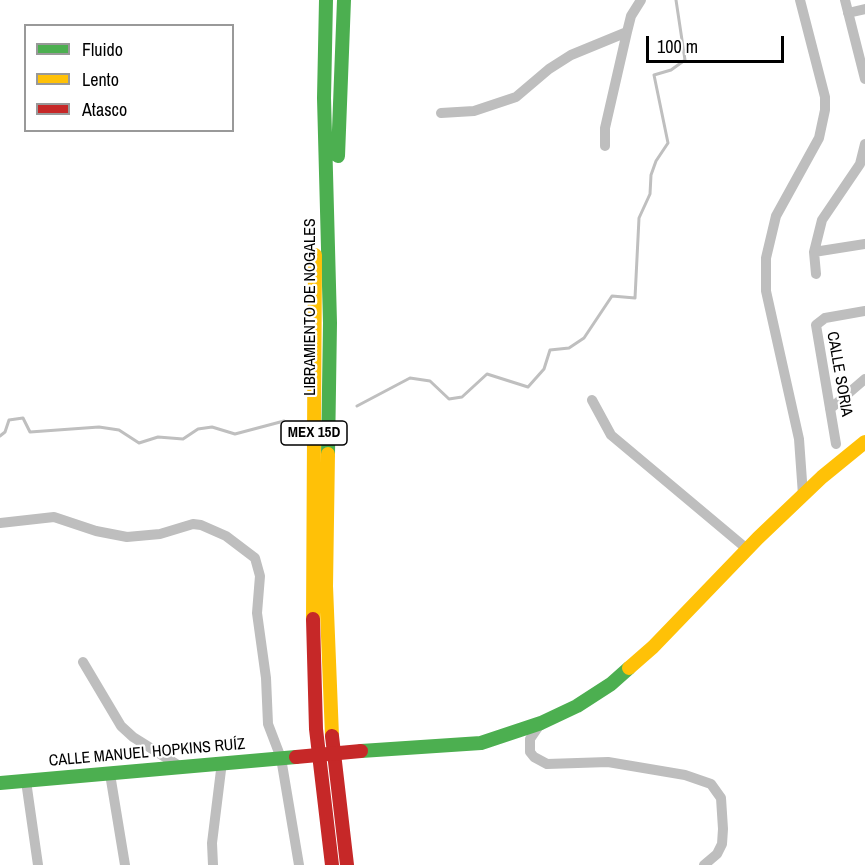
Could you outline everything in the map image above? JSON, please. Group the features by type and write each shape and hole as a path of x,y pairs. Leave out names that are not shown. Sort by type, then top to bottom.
{"main road":[{"name":"LIBRAMIENTO DE NOGALES","path":"320,0 313,626 316,729 332,865"},
{"name":"LIBRAMIENTO DE NOGALES","path":"326,0 324,106 330,323 326,586 329,713 346,865"},
{"name":"MEX 15D","path":"330,323 335,0"},
{"name":"MEX 15D","path":"330,323 344,0"},
{"name":"CALLE MANUEL HOPKINS RUÍZ","path":"0,783 222,762 481,743 541,723 577,706 619,676 653,647 747,549 803,495 865,442"}],"street":[{"path":"605,146 605,128 627,32 632,16 641,0"},
{"path":"800,0 825,97 825,110 819,138 776,216 766,258 766,291 796,421 803,495"},
{"path":"844,0 865,79"},
{"path":"848,13 865,9"},
{"path":"441,113 474,111 516,97 549,69 571,55 627,32"},
{"path":"816,274 814,252 822,220 862,163 865,144"},
{"path":"814,252 865,244"},
{"name":"CALLE SORIA","path":"836,444 816,325 825,318 865,312"},
{"path":"830,409 865,379"},
{"path":"592,400 610,435 747,549"},
{"path":"0,523 54,517 96,531 127,537 160,534 194,524 213,529 250,552 259,567 257,613 266,678 268,724 281,758 299,865"},
{"path":"83,662 121,726 132,737 181,767"},
{"path":"541,723 530,740 530,752 547,764 608,762 685,775 711,784 722,798 722,844 717,854 704,865"},
{"path":"213,865 212,843 222,762"},
{"path":"110,774 125,865"},
{"path":"26,781 38,865"}],"waterway":[{"path":"357,406 410,378 430,381 449,399 462,397 487,374 528,387 544,369 550,350 569,348 584,338 612,296 635,298 639,218 650,194 651,175 656,161 668,143 654,75 671,70 685,60 676,0"},
{"path":"0,436 5,432 9,420 23,418 30,432 99,427 119,430 139,443 158,437 183,439 198,429 212,427 235,434 284,421"}],"traffic: fast":[{"path":"326,0 324,98 330,323 328,454"},
{"path":"338,156 344,0"},
{"path":"361,751 481,743 541,723 577,706 611,684 629,668"},
{"path":"0,783 296,757"}],"traffic: slow":[{"path":"313,619 315,255"},
{"path":"629,668 653,647 758,538 822,477 865,442"},
{"path":"328,454 326,586 332,736"}],"traffic: jam":[{"path":"313,619 316,729 332,865"},
{"path":"332,736 347,865"},
{"path":"296,757 361,751"}]}
